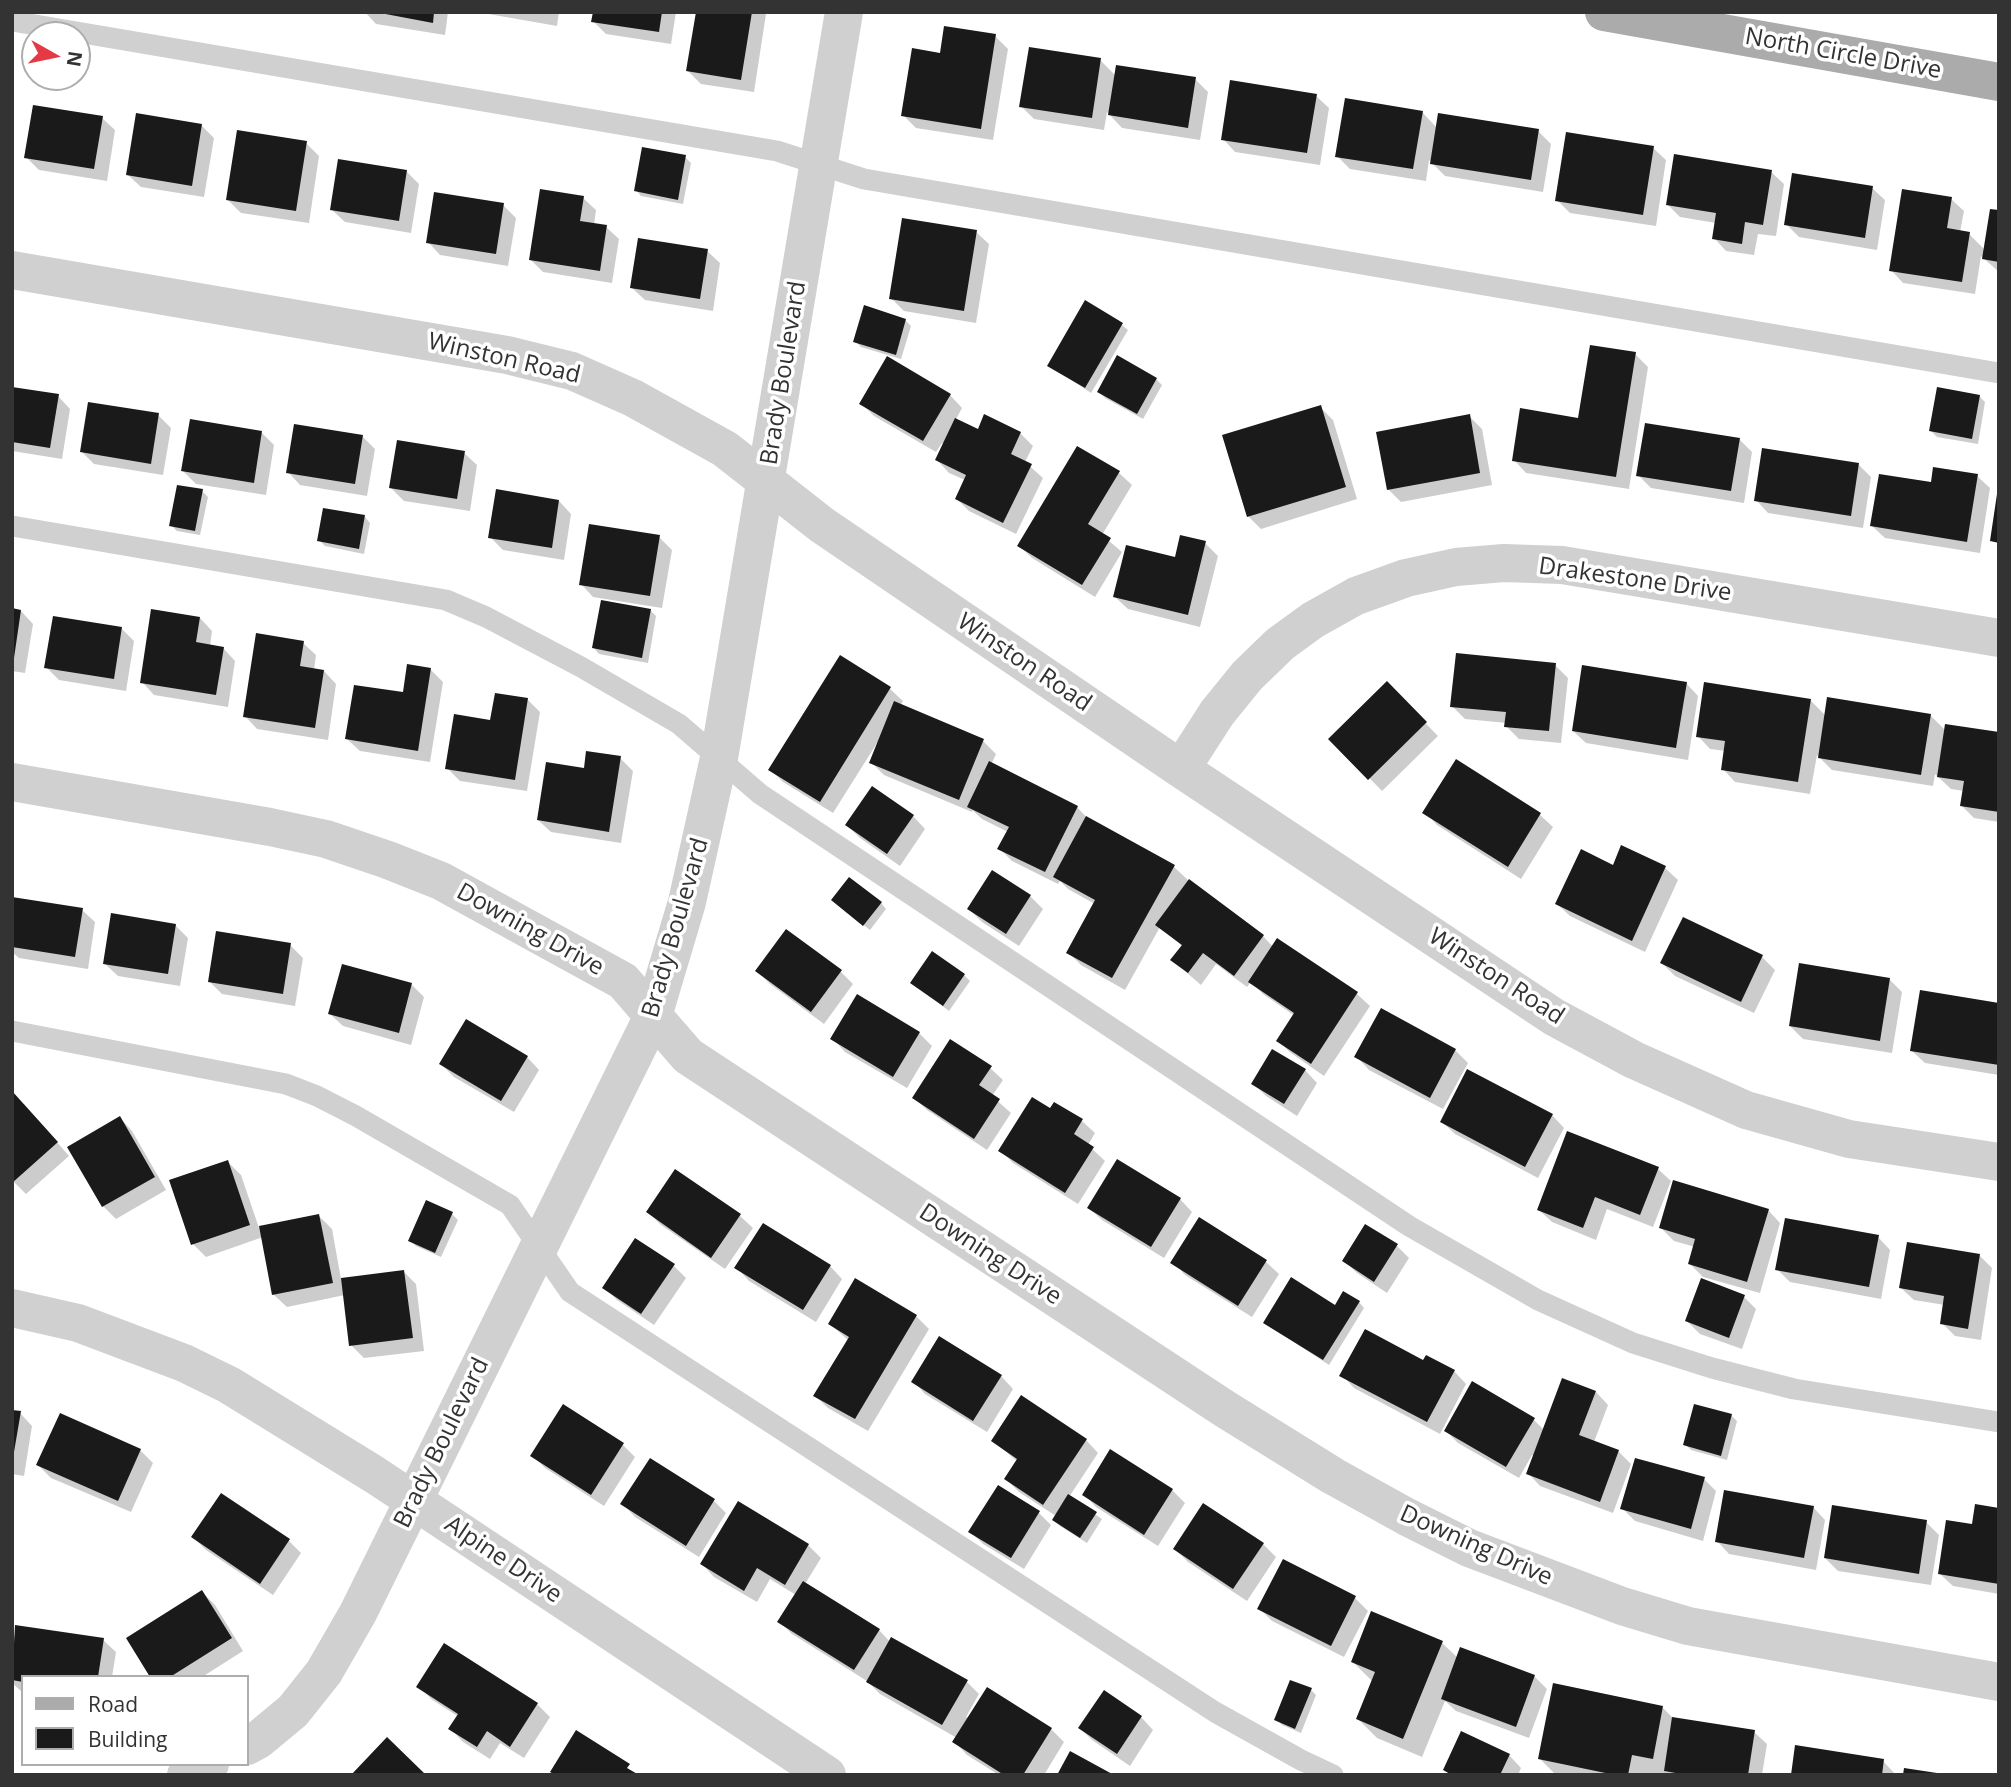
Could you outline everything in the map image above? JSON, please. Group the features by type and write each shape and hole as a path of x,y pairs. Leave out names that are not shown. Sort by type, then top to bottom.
{"main road":[{"name":"North Circle Drive","path":"1604,12 1999,82"}],"street":[{"name":"Brady Boulevard","path":"248,1745 293,1711 324,1672 358,1613 653,1016 687,902 719,758 844,12"},
{"name":"Winston Road","path":"12,270 507,355 572,371 633,398 725,449 822,525 1181,769 1554,1017 1634,1060 1746,1110 1849,1139 1999,1161"},
{"name":"Drakestone Drive","path":"1181,769 1217,713 1247,676 1302,628 1356,596 1406,578 1456,567 1562,565 1999,638"},
{"name":"Downing Drive","path":"12,782 326,839 441,881 623,981 688,1056 1225,1409 1333,1476 1469,1548 1610,1602 1688,1626 1999,1682"},
{"name":"Alpine Drive","path":"12,1308 78,1323 184,1363 229,1385 414,1500 807,1769"},
{"path":"186,1775 206,1766"}],"lane":[{"path":"12,21 777,151 864,179 1999,373"},
{"path":"12,526 446,600 486,617 592,673 679,724 760,794 1409,1226 1538,1300 1633,1343 1712,1368 1794,1389 1999,1422"},
{"path":"12,1031 286,1084 317,1096 510,1205 570,1292 1215,1713 1333,1775"}],"building":[{"path":"375,12 434,12 433,23"},
{"path":"593,12 662,12 659,32 591,22"},
{"path":"696,12 752,12 741,80 686,71"},
{"path":"944,26 996,34 981,129 901,116 912,48 940,53"},
{"path":"1029,47 1101,58 1092,118 1019,107"},
{"path":"1116,65 1196,77 1188,128 1108,115"},
{"path":"1230,80 1317,94 1307,153 1221,140"},
{"path":"1345,98 1423,111 1413,169 1335,157"},
{"path":"33,105 103,116 94,169 24,158"},
{"path":"136,113 202,124 192,186 126,175"},
{"path":"1438,113 1539,129 1531,180 1430,164"},
{"path":"237,130 307,141 296,211 226,200"},
{"path":"1566,132 1654,146 1643,215 1555,201"},
{"path":"642,147 686,155 678,200 634,191"},
{"path":"1674,154 1772,170 1763,225 1745,222 1742,244 1712,239 1716,213 1666,205"},
{"path":"338,159 407,170 399,221 330,210"},
{"path":"1792,173 1873,186 1865,238 1784,225"},
{"path":"540,189 584,196 580,221 607,225 600,271 529,260"},
{"path":"1902,189 1952,197 1947,228 1970,232 1962,282 1889,271"},
{"path":"434,192 504,203 496,254 426,243"},
{"path":"1990,209 1999,210 1999,262 1982,259"},
{"path":"902,218 977,230 964,311 889,299"},
{"path":"638,238 708,249 700,299 630,288"},
{"path":"1085,300 1123,323 1085,388 1047,366"},
{"path":"864,305 906,319 896,355 853,342"},
{"path":"1590,345 1636,352 1616,477 1512,461 1520,408 1578,418"},
{"path":"1117,355 1157,378 1137,414 1097,392"},
{"path":"887,356 951,394 923,441 859,404"},
{"path":"12,387 59,394 50,448 12,442"},
{"path":"1937,387 1980,395 1972,439 1929,431"},
{"path":"88,402 159,413 151,464 80,452"},
{"path":"1321,405 1346,487 1247,517 1222,435"},
{"path":"984,414 1021,432 1011,454 1032,464 1003,523 955,499 966,475 935,460 955,418 978,429"},
{"path":"1470,414 1480,473 1387,490 1376,432"},
{"path":"190,419 262,431 254,483 181,471"},
{"path":"1645,423 1740,438 1731,491 1636,476"},
{"path":"294,424 363,435 355,484 286,473"},
{"path":"397,440 465,451 457,499 389,488"},
{"path":"1077,446 1120,471 1088,524 1111,538 1082,585 1017,546"},
{"path":"1762,448 1859,463 1851,516 1754,501"},
{"path":"1933,467 1978,474 1967,542 1870,526 1879,474 1931,482"},
{"path":"177,485 203,489 195,531 169,526"},
{"path":"496,489 559,500 552,548 488,538"},
{"path":"1999,494 1999,543 1990,541"},
{"path":"323,508 365,515 359,549 317,541"},
{"path":"589,524 660,535 650,596 579,585"},
{"path":"1180,535 1206,541 1188,615 1113,597 1126,545 1175,557"},
{"path":"601,600 651,609 642,658 592,648"},
{"path":"12,608 21,610 14,658 12,658"},
{"path":"151,609 200,617 196,642 224,647 216,695 140,683"},
{"path":"53,616 122,627 114,679 44,668"},
{"path":"256,633 304,641 300,666 324,670 315,728 243,717"},
{"path":"1456,653 1556,663 1549,731 1504,727 1506,712 1450,707"},
{"path":"840,655 891,687 820,802 768,770"},
{"path":"407,664 431,668 418,751 345,739 354,685 403,692"},
{"path":"1582,665 1687,682 1676,748 1572,731"},
{"path":"1387,681 1427,722 1368,780 1328,739"},
{"path":"1704,682 1811,699 1798,782 1721,770 1725,741 1696,737"},
{"path":"495,693 528,698 515,780 445,769 454,714 490,720"},
{"path":"1827,697 1931,714 1921,775 1818,758"},
{"path":"894,701 984,739 959,800 869,763"},
{"path":"1945,724 1999,732 1999,812 1960,806 1964,781 1937,777"},
{"path":"586,751 621,756 609,832 537,820 546,762 584,768"},
{"path":"1456,759 1541,813 1508,867 1422,813"},
{"path":"989,761 1078,806 1045,872 997,849 1009,827 967,807"},
{"path":"872,786 914,815 887,854 845,825"},
{"path":"1086,816 1175,865 1112,978 1066,953 1095,900 1053,877"},
{"path":"1621,845 1666,866 1632,941 1555,904 1581,849 1613,865"},
{"path":"992,870 1031,895 1006,934 967,909"},
{"path":"849,877 882,902 863,926 831,900"},
{"path":"1189,879 1264,935 1234,976 1203,953 1188,973 1170,960 1182,945 1155,925"},
{"path":"12,897 83,908 75,957 12,947"},
{"path":"111,913 176,924 168,974 103,964"},
{"path":"1683,917 1763,955 1741,1002 1660,963"},
{"path":"786,929 842,970 811,1012 755,971"},
{"path":"216,931 291,943 283,994 208,982"},
{"path":"1277,938 1358,992 1311,1064 1276,1041 1294,1013 1248,982"},
{"path":"932,951 965,974 943,1006 910,983"},
{"path":"1799,963 1890,978 1880,1041 1789,1026"},
{"path":"342,964 412,983 399,1033 328,1014"},
{"path":"1920,990 1999,1003 1999,1065 1910,1051"},
{"path":"857,994 920,1032 893,1077 830,1039"},
{"path":"1381,1008 1456,1049 1430,1098 1354,1057"},
{"path":"466,1019 528,1056 501,1101 439,1064"},
{"path":"950,1039 992,1066 979,1085 1000,1099 974,1139 912,1098"},
{"path":"1272,1049 1306,1069 1284,1104 1251,1084"},
{"path":"1467,1069 1553,1114 1525,1167 1440,1122"},
{"path":"12,1091 58,1142 12,1183"},
{"path":"1032,1097 1050,1108 1054,1102 1083,1119 1074,1134 1094,1147 1065,1193 998,1151"},
{"path":"120,1116 155,1177 102,1207 67,1147"},
{"path":"1567,1131 1659,1167 1640,1215 1595,1197 1583,1228 1537,1210"},
{"path":"1117,1159 1181,1198 1151,1247 1087,1208"},
{"path":"228,1160 250,1225 191,1245 169,1180"},
{"path":"675,1169 741,1214 711,1258 646,1212"},
{"path":"1673,1180 1769,1209 1747,1282 1688,1264 1695,1239 1659,1228"},
{"path":"426,1200 453,1212 435,1253 408,1241"},
{"path":"319,1214 333,1283 272,1295 259,1226"},
{"path":"1199,1217 1267,1260 1238,1306 1170,1263"},
{"path":"1785,1218 1879,1235 1869,1287 1775,1270"},
{"path":"763,1223 831,1265 803,1310 734,1268"},
{"path":"1365,1224 1398,1244 1374,1282 1342,1261"},
{"path":"635,1238 675,1264 641,1314 602,1288"},
{"path":"1907,1242 1980,1254 1968,1329 1940,1324 1944,1296 1899,1288"},
{"path":"404,1270 413,1338 349,1346 341,1278"},
{"path":"1291,1277 1335,1305 1343,1291 1360,1301 1323,1360 1263,1323"},
{"path":"855,1278 917,1315 855,1419 813,1396 849,1337 828,1324"},
{"path":"1701,1278 1745,1295 1729,1338 1685,1321"},
{"path":"1365,1329 1423,1360 1426,1355 1455,1370 1427,1422 1339,1376"},
{"path":"939,1336 1002,1375 973,1421 911,1382"},
{"path":"1562,1378 1596,1391 1579,1435 1619,1450 1600,1502 1526,1474"},
{"path":"1472,1381 1535,1418 1506,1467 1444,1431"},
{"path":"1021,1395 1087,1439 1043,1505 1004,1479 1017,1459 991,1441"},
{"path":"563,1404 624,1443 591,1495 530,1456"},
{"path":"1694,1404 1732,1414 1721,1456 1683,1445"},
{"path":"12,1410 21,1411 14,1452 12,1452"},
{"path":"60,1413 141,1449 118,1501 36,1465"},
{"path":"1110,1449 1173,1489 1144,1535 1082,1495"},
{"path":"650,1458 715,1499 686,1546 620,1504"},
{"path":"1635,1458 1705,1477 1691,1529 1620,1509"},
{"path":"998,1485 1040,1511 1011,1558 968,1532"},
{"path":"1724,1490 1814,1506 1804,1558 1715,1542"},
{"path":"221,1493 290,1539 260,1584 191,1537"},
{"path":"1068,1494 1097,1512 1080,1538 1052,1520"},
{"path":"738,1501 809,1544 785,1585 757,1568 744,1591 700,1564"},
{"path":"1203,1503 1264,1543 1233,1589 1173,1549"},
{"path":"1975,1504 1999,1508 1999,1584 1938,1574 1946,1520 1972,1524"},
{"path":"1832,1505 1927,1520 1919,1574 1824,1558"},
{"path":"1283,1559 1356,1596 1331,1646 1257,1609"},
{"path":"803,1581 880,1629 854,1670 777,1622"},
{"path":"202,1590 232,1638 173,1675 149,1675 126,1638"},
{"path":"1371,1611 1443,1641 1403,1739 1356,1719 1375,1672 1351,1662"},
{"path":"15,1625 104,1638 98,1675 21,1675 21,1682 12,1680"},
{"path":"891,1637 968,1680 942,1725 866,1682"},
{"path":"444,1643 538,1703 510,1747 487,1731 477,1747 448,1729 458,1714 416,1687"},
{"path":"1460,1647 1535,1675 1516,1727 1441,1699"},
{"path":"1290,1680 1312,1688 1295,1729 1274,1720"},
{"path":"1553,1683 1663,1706 1653,1759 1632,1755 1628,1775 1615,1775 1538,1759"},
{"path":"987,1687 1052,1728 1023,1775 1004,1775 952,1742"},
{"path":"1104,1690 1142,1716 1117,1754 1078,1728"},
{"path":"1672,1717 1755,1730 1748,1775 1687,1775 1664,1771"},
{"path":"576,1730 630,1764 627,1768 639,1775 555,1775 550,1772"},
{"path":"1461,1731 1510,1754 1500,1775 1452,1775 1443,1770"},
{"path":"387,1737 424,1773 351,1775"},
{"path":"1795,1745 1884,1759 1882,1775 1791,1775"},
{"path":"1070,1751 1114,1775 1057,1775"},
{"path":"1904,1768 1937,1773 1937,1775 1903,1775"}]}
